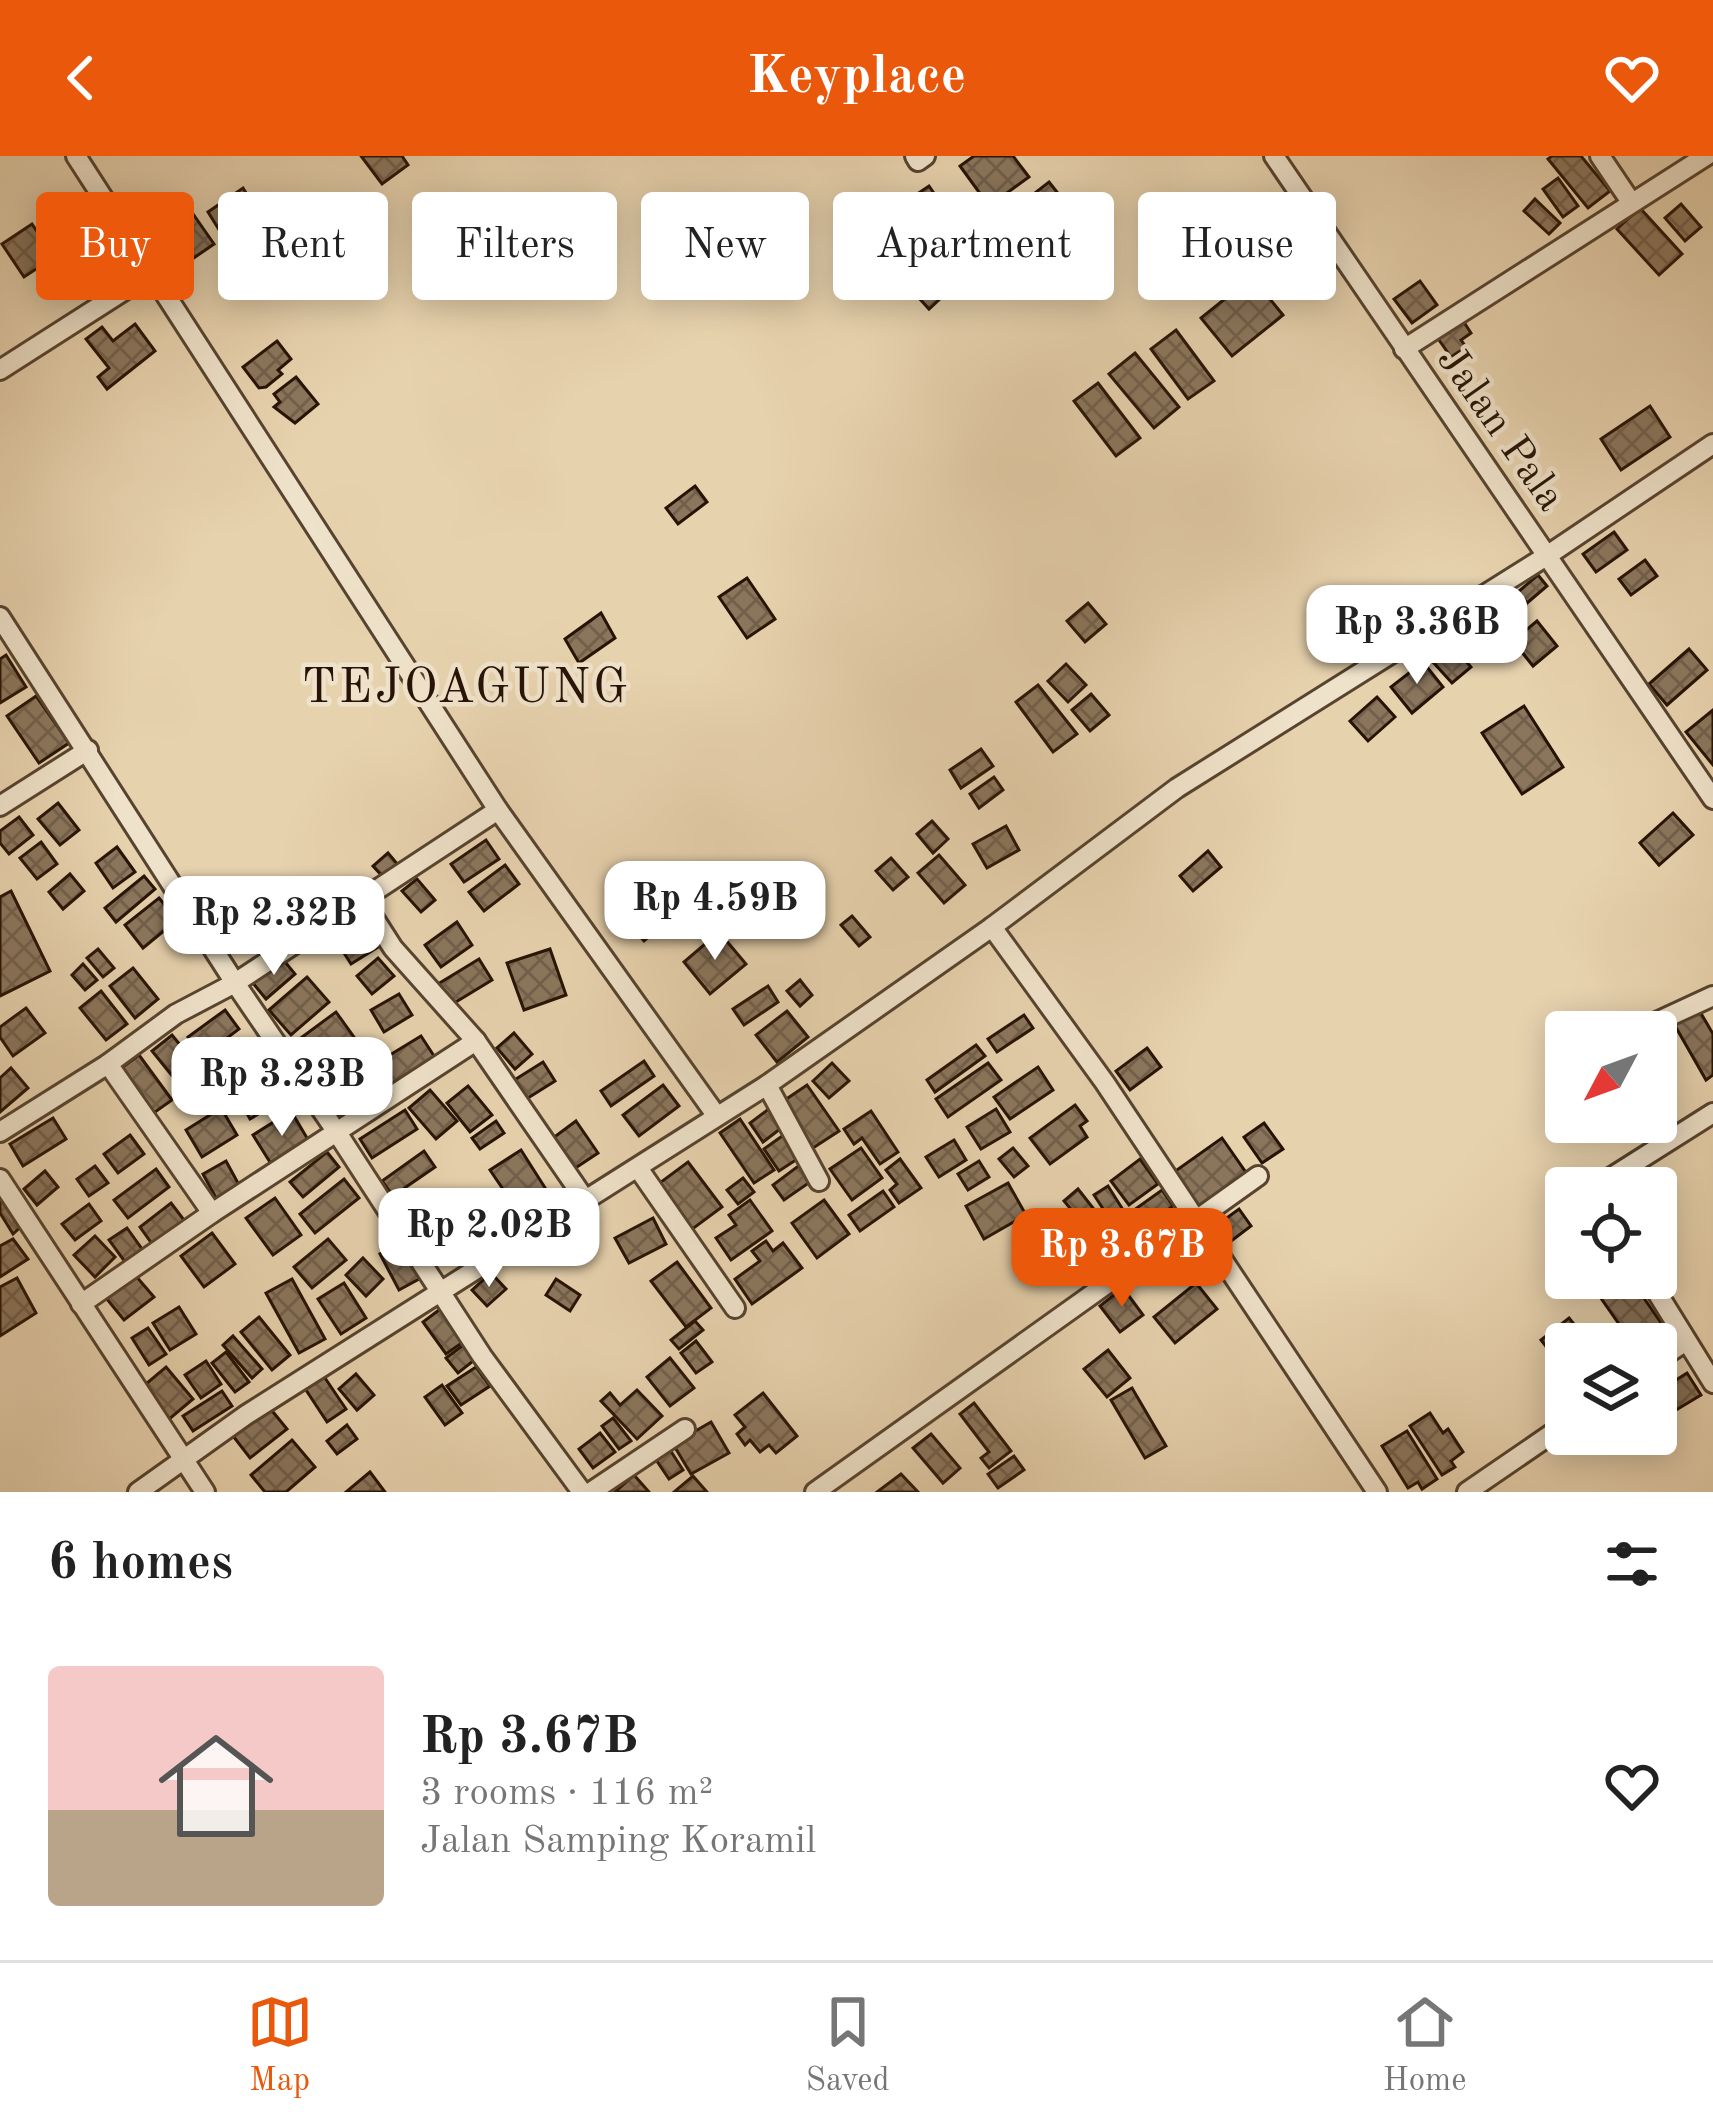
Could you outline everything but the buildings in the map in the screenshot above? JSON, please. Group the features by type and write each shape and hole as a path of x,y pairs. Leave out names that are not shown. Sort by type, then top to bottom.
{"street":[{"path":"76,156 99,192"},
{"path":"915,156 918,160 926,156"},
{"name":"Jalan Pala","path":"1274,156 1713,799"},
{"path":"1600,156 1631,202"},
{"path":"1404,349 1706,156"},
{"path":"0,370 109,300"},
{"path":"167,300 498,810 716,1115"},
{"path":"138,1492 441,1290 767,1085 992,927 1177,788 1548,555 1713,444"},
{"path":"0,617 482,1356 581,1492"},
{"path":"0,806 88,750"},
{"path":"0,1132 498,810"},
{"path":"361,898 393,949 476,1041 586,1201"},
{"path":"992,927 1105,1083 1377,1492"},
{"path":"1677,1013 1713,996"},
{"path":"81,1304 476,1041"},
{"path":"108,1064 212,1213"},
{"path":"767,1085 819,1181"},
{"path":"1628,1167 1713,1113"},
{"path":"638,1168 735,1308"},
{"path":"815,1492 1258,1176"},
{"path":"0,1179 205,1492"},
{"path":"1661,1299 1713,1383"},
{"path":"1677,1347 1686,1341"},
{"path":"591,1492 685,1430"},
{"path":"1467,1492 1545,1438"}],"district":[{"name":"TEJOAGUNG","path":"466,685"}]}
